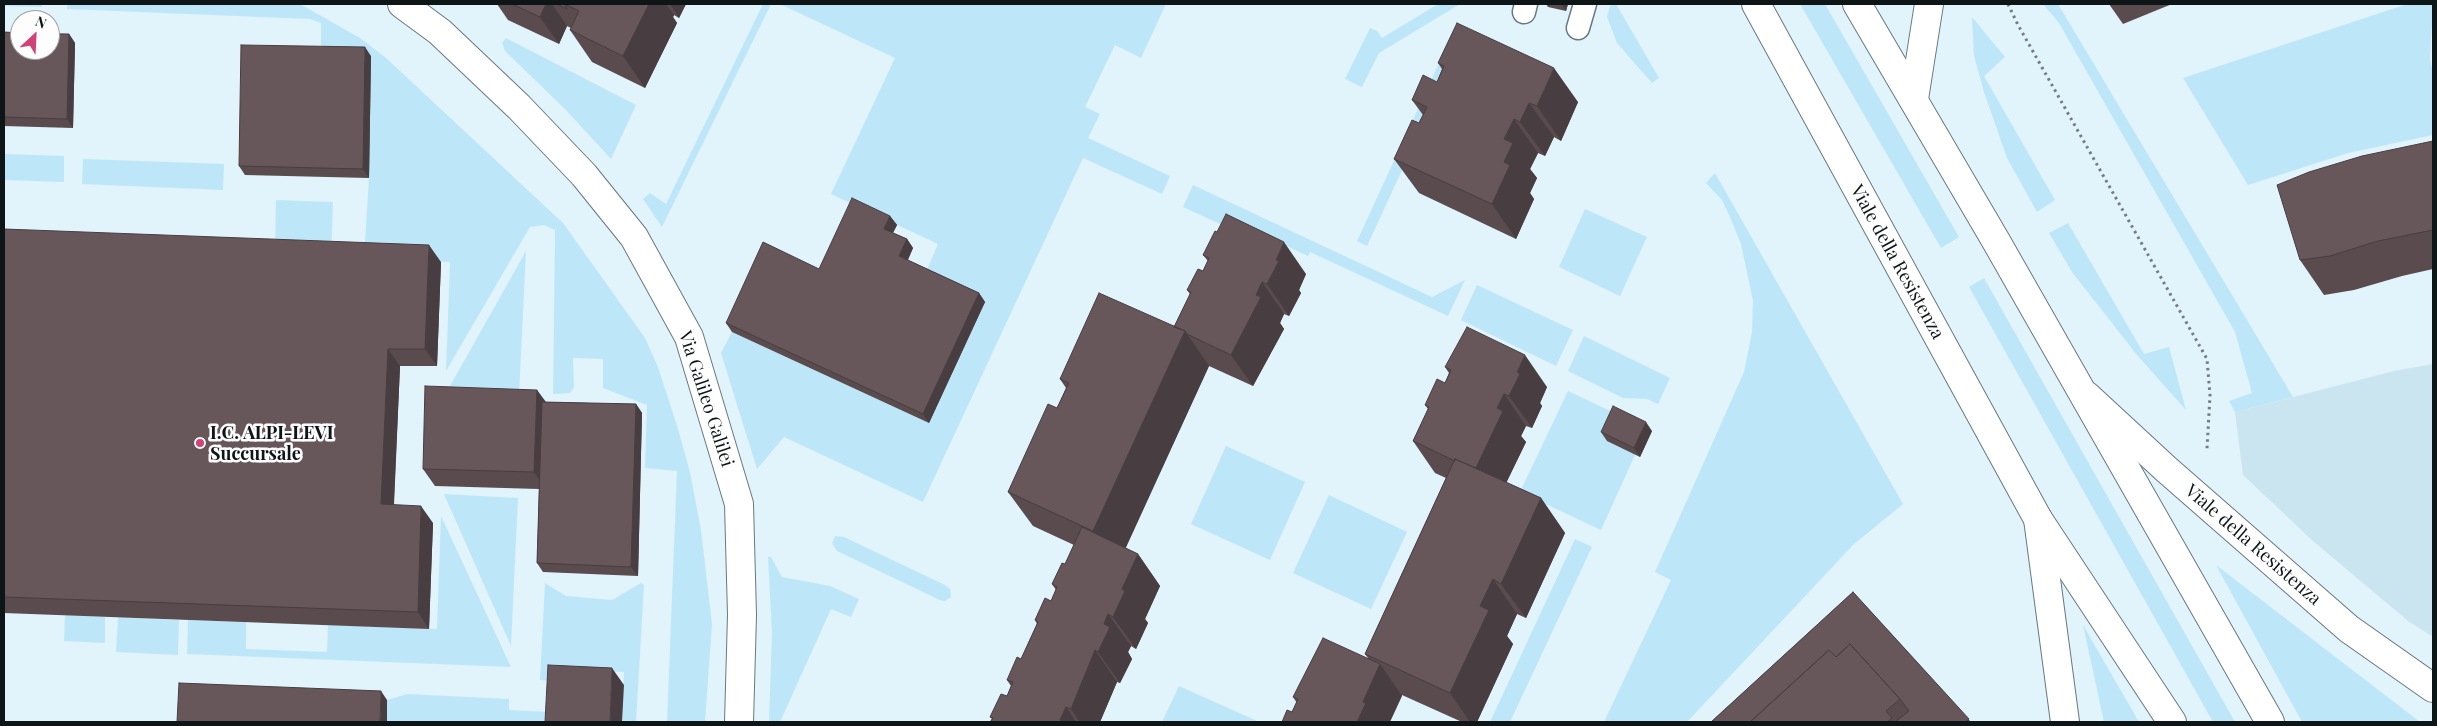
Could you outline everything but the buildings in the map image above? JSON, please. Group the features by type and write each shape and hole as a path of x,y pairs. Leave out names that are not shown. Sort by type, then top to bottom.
{"street":[{"name":"Via Galileo Galilei","path":"402,4 440,32 512,100 584,175 634,237 689,337 740,504 742,615 739,722"},
{"name":"Viale della Resistenza","path":"1756,4 2038,520 2172,722"},
{"name":"Viale della Resistenza","path":"1857,4 2082,391 2270,722"},
{"path":"1914,100 1929,4"},
{"name":"Viale della Resistenza","path":"2082,391 2166,469 2349,628 2433,688"},
{"name":"Viale della Resistenza","path":"2038,520 2065,722"}],"lane":[{"path":"1578,28 1585,4"}],"path":[{"path":"2008,4 2023,34 2207,359 2210,395 2207,449"}],"shaded area":[{"path":"4,4 42,4 42,7 4,6"},
{"path":"67,4 300,4 360,38 386,58 563,223 645,338 658,367 678,429 690,472 701,530 712,624 705,722 667,722 677,471 645,468 647,405 603,388 603,359 573,358 574,387 570,393 553,394 555,230 544,225 530,227 446,371 450,262 364,258 369,178 321,55 321,23 310,19 67,9"},
{"path":"763,4 771,4 662,227 643,199 650,193 666,204"},
{"path":"780,4 1166,4 1141,58 1115,45 1085,107 1100,114 1088,138 1170,176 1162,194 1083,158 923,502 784,437 757,469 721,353 732,332 929,423 925,274 938,244 831,194 895,58"},
{"path":"1438,4 1460,4 1379,53 1362,87 1345,79 1370,28 1377,31 1382,38"},
{"path":"1616,4 1659,78 1652,83 1617,43 1607,17 1610,6"},
{"path":"1800,4 1825,4 1959,237 1941,248"},
{"path":"2043,4 2058,4 2293,397 2235,412 2229,401 2252,393 2235,332 2059,23"},
{"path":"2407,4 2433,4 2430,60 2433,72 2433,135 2348,153 2248,185 2183,78"},
{"path":"1972,17 2005,57 1984,76 2055,200 2037,212 2007,158 1984,92 1974,56"},
{"path":"506,38 636,105 611,159 566,110 505,51 502,43"},
{"path":"1463,38 1367,246 1357,241 1446,48"},
{"path":"4,154 64,156 64,182 4,180"},
{"path":"83,159 224,164 223,190 82,184"},
{"path":"1715,173 1903,504 1854,544 1687,722 1604,722 1671,580 1655,572 1744,372 1752,332 1753,301 1741,244 1722,200 1706,183"},
{"path":"1193,185 1432,297 1465,280 1448,316 1310,252 1308,256 1235,222 1231,229 1183,207"},
{"path":"276,200 333,202 331,257 275,255"},
{"path":"1585,209 1647,237 1620,296 1559,267"},
{"path":"2068,223 2144,354 2169,347 2186,410 2137,355 2072,272 2049,233"},
{"path":"526,251 519,395 446,393"},
{"path":"1984,278 2235,722 2213,722 1969,287"},
{"path":"1477,285 1573,330 1556,366 1461,320"},
{"path":"1584,336 1670,378 1658,404 1647,399 1623,398 1568,371"},
{"path":"2433,364 2433,637 2408,621 2313,541 2243,475 2235,412 2394,371"},
{"path":"1568,391 1619,415 1635,455 1601,530 1520,492"},
{"path":"1226,446 1305,482 1270,560 1191,524"},
{"path":"444,494 518,498 511,646"},
{"path":"1329,495 1407,532 1371,609 1293,573"},
{"path":"441,516 511,667 187,654 188,620 246,622 246,649 327,652 328,625 437,629"},
{"path":"835,536 844,537 945,585 950,589 951,597 945,601 940,600 837,551 832,543"},
{"path":"1575,539 1592,547 1510,722 1490,722"},
{"path":"768,557 771,557 782,577 830,586 859,599 851,617 831,609 780,722 769,722 772,633"},
{"path":"2216,565 2420,722 2302,722"},
{"path":"545,583 566,596 612,600 641,583 644,585 636,722 622,722 624,672 552,669 551,681 540,680"},
{"path":"65,615 105,617 105,643 64,641"},
{"path":"118,617 179,620 178,655 116,652"},
{"path":"2083,625 2139,722 2104,722"},
{"path":"1179,686 1257,721 1257,722 1162,722"},
{"path":"407,694 509,699 509,710 548,712 548,722 387,722 387,700"}],"place":[{"name":"I.C. ALPI-LEVI Succursale","path":"200,443"}]}
